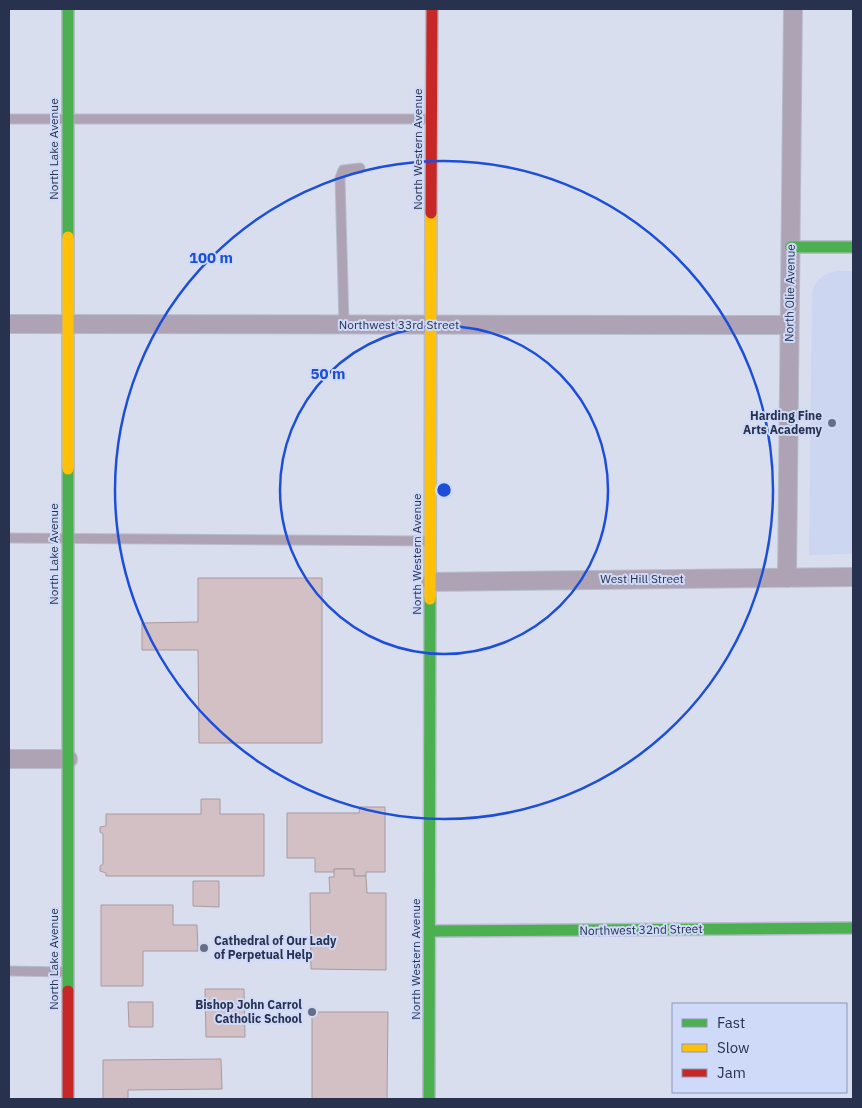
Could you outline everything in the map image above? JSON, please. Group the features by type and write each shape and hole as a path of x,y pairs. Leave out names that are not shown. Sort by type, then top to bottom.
{"street":[{"name":"North Lake Avenue","path":"68,9 68,1099"},
{"name":"North Western Avenue","path":"429,1099 432,9"},
{"name":"North Olie Avenue","path":"787,578 794,9"},
{"path":"791,247 853,247"},
{"name":"Northwest 33rd Street","path":"9,324 789,325"},
{"name":"West Hill Street","path":"431,582 853,577"},
{"path":"9,759 68,759"},
{"name":"Northwest 32nd Street","path":"430,931 853,928"}],"lane":[{"path":"9,119 431,119"},
{"path":"344,324 340,178 343,170 360,168"},
{"path":"9,538 431,541"},
{"path":"9,971 68,972"}],"shaded area":[{"name":"Harding Fine Arts Academy","path":"837,271 853,271 853,554 809,555 812,291 817,281 826,274"}],"building":[{"path":"198,578 322,578 322,743 199,743 198,650 142,650 142,623 198,622"},
{"path":"201,799 220,799 220,814 264,814 264,876 106,876 106,873 100,871 100,866 103,864 103,834 100,832 100,827 106,826 106,814 201,814"},
{"path":"360,807 385,807 385,872 366,872 366,876 354,876 354,869 334,869 334,872 315,872 315,858 287,858 287,813 359,813"},
{"path":"334,869 354,869 354,876 366,876 367,893 386,893 386,970 311,969 310,893 330,893 329,877 334,877"},
{"path":"193,881 219,881 219,907 193,906"},
{"path":"101,905 173,905 173,925 197,925 198,951 143,951 143,986 101,986"},
{"path":"205,989 244,989 245,1037 206,1037"},
{"path":"128,1002 153,1002 153,1027 129,1027"},
{"path":"312,1012 388,1012 387,1099 312,1099"},
{"path":"221,1059 222,1089 128,1090 128,1099 103,1099 103,1060"}],"traffic: fast":[{"path":"68,9 68,237"},
{"path":"791,247 853,247"},
{"path":"68,469 68,991"},
{"path":"429,1099 430,599"},
{"path":"430,931 853,928"}],"traffic: slow":[{"path":"430,599 431,213"},
{"path":"68,237 68,469"}],"traffic: jam":[{"path":"431,213 432,9"},
{"path":"68,991 68,1099"}],"place":[{"name":"Harding Fine Arts Academy","path":"832,423"},
{"name":"Cathedral of Our Lady of Perpetual Help","path":"204,948"},
{"name":"Bishop John Carrol Catholic School","path":"312,1012"}]}
